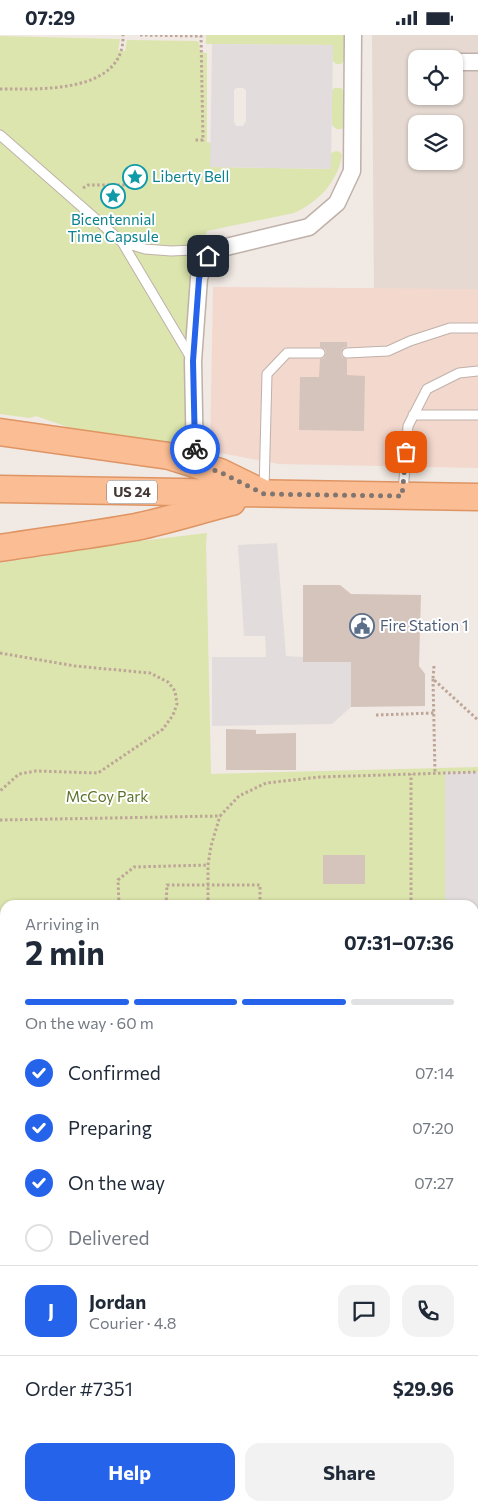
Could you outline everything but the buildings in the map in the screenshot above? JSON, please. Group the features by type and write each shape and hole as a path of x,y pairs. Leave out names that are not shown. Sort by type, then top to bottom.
{"main road":[{"path":"0,432 169,456 220,472 264,494"},
{"name":"US 24","path":"0,489 478,497"},
{"path":"0,548 136,527 264,494"}],"street":[{"path":"195,464 193,361 199,279 202,267 208,256 218,249 309,227 337,203 352,171 353,35"},
{"path":"463,61 478,62"}],"lane":[{"path":"0,135 122,242 193,361"},
{"path":"122,242 145,249 171,251 218,249"},
{"path":"347,353 388,351 450,327 478,328"},
{"path":"264,494 267,374 287,353 320,353"},
{"path":"402,496 408,426 427,389 459,373 478,371"},
{"path":"413,415 478,415"}],"path":[{"path":"0,89 42,89 68,86 101,76 117,60 122,51 124,35"},
{"path":"140,35 201,36 203,140 194,140"},
{"path":"69,195 88,185 138,185"},
{"path":"0,653 75,666 150,673 168,681 175,691 177,704 173,715 163,729 98,773 36,771 19,774 0,791"},
{"path":"434,666 435,773"},
{"path":"433,679 478,720"},
{"path":"376,715 434,713"},
{"path":"208,900 208,865 211,846 220,816 239,796 266,783 320,777 478,772"},
{"path":"410,900 411,774"},
{"path":"0,820 220,816"},
{"path":"119,900 118,880 134,867 208,865"},
{"path":"166,900 167,885 260,885 260,900"}],"shaded area":[{"path":"372,35 478,35 478,289 374,289"},
{"path":"212,44 333,45 331,169 210,167","holes":["236,88 246,90 246,121 243,126 236,126 234,122 234,90"]},
{"path":"213,287 478,289 478,468 279,464 210,451"},
{"path":"277,543 286,656 303,657 304,662 351,662 351,707 332,724 212,726 212,657 266,657 265,636 244,636 238,545"},
{"path":"445,772 478,772 478,900 445,900"}],"green space":[{"path":"206,35 344,35 344,61 341,64 336,64 333,61 332,45 206,44"},
{"path":"0,36 120,39 118,51 125,51 127,40 197,41 200,52 207,53 207,142 211,143 211,167 331,169 331,153 336,151 342,155 340,165 331,183 311,204 303,209 294,213 207,231 194,267 185,394 186,425 184,442 181,445 79,431 36,416 30,418 0,414"},
{"path":"334,88 341,88 344,91 345,124 342,129 336,129 332,125 332,91"},
{"name":"McCoy Park","path":"207,533 211,774 478,767 478,900 0,900 0,563 69,552 73,549"}],"way so far":[{"path":"195,449 195,464 220,472 264,494 402,496 406,452"}],"place":[{"name":"Liberty Bell","path":"135,177"},
{"name":"Bicentennial Time Capsule","path":"113,196"},
{"name":"Fire Station 1","path":"362,626"}],"route":[{"path":"195,449 193,361 199,279 202,267 208,256"}]}
